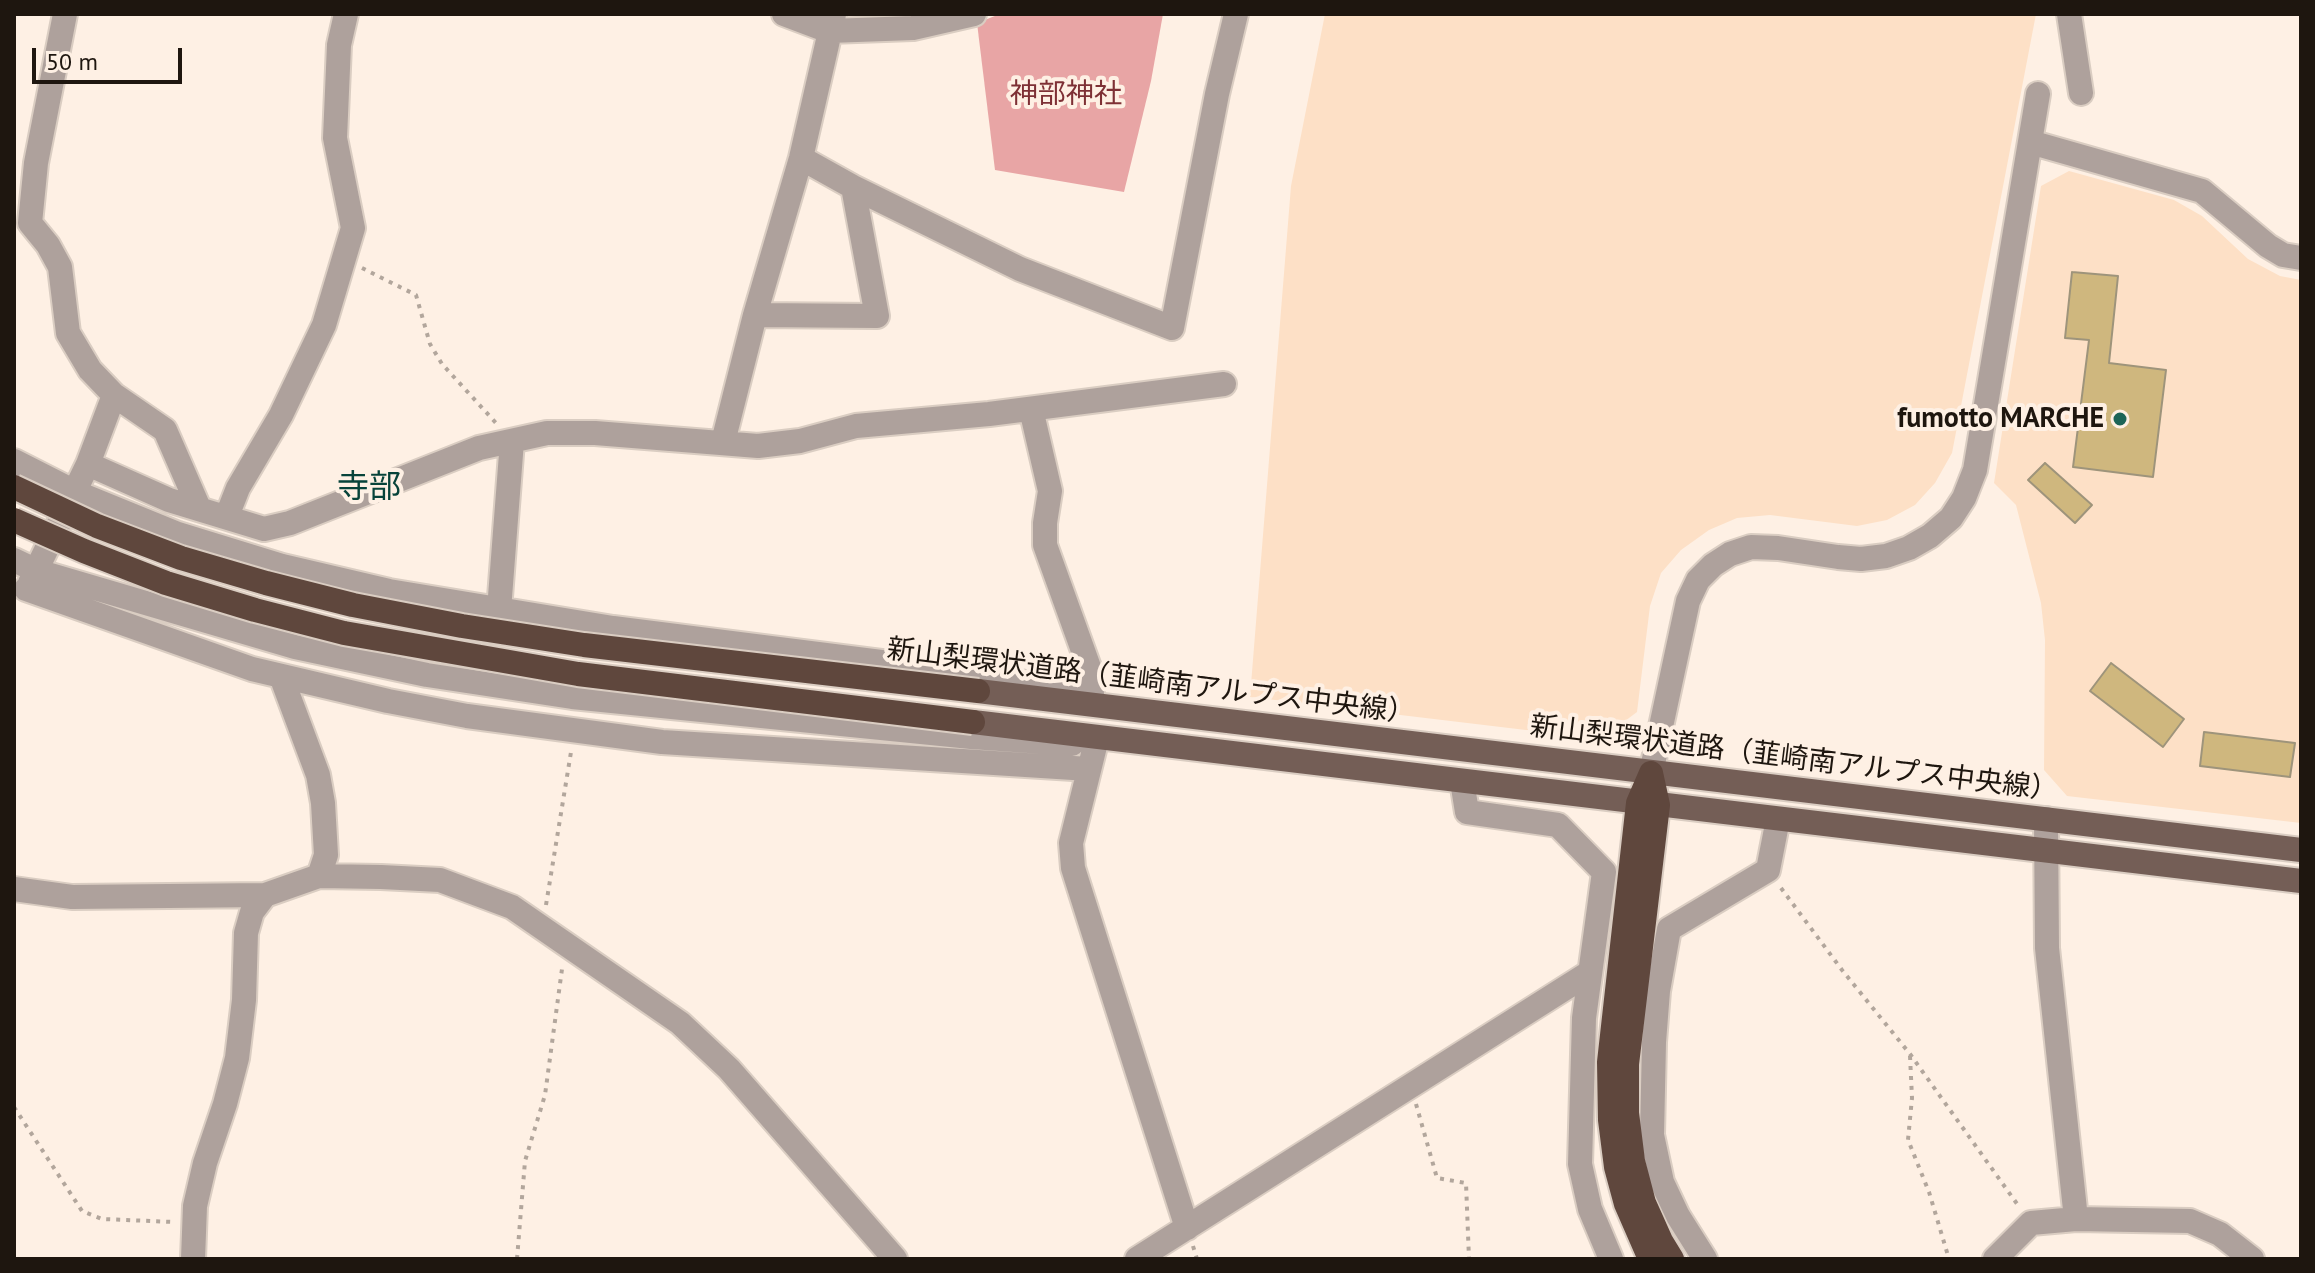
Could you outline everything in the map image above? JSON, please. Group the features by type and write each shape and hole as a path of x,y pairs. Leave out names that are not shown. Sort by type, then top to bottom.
{"highway":[{"name":"新山梨環状道路（韮崎南アルプス中央線）","path":"14,487 97,526 181,558 353,605 584,645 978,691"},
{"path":"14,520 166,583 344,633 578,674 973,722"},
{"path":"1651,773 1627,1064 1627,1113 1633,1161 1644,1203 1672,1259"},
{"path":"1648,804 1609,1077 1616,1167 1630,1215 1650,1259"}],"main road":[{"name":"新山梨環状道路（韮崎南アルプス中央線）","path":"978,691 2301,850"},
{"path":"973,722 2301,881"}],"street":[{"path":"65,14 45,107 30,223 48,245 60,267 68,333 90,370 114,395 165,430 199,508"},
{"path":"227,516 238,488 281,415 324,325 353,228 335,138 339,45 346,14"},
{"path":"784,14 832,23 913,28 974,14"},
{"path":"801,158 1020,269 1172,328 1217,94 1236,14"},
{"path":"2069,14 2081,93"},
{"path":"723,442 755,315 801,158 832,23"},
{"path":"1651,773 1688,601 1698,580 1713,565 1730,554 1751,547 1850,558 1886,556 1930,536 1951,518 1964,498 1975,470 2038,94"},
{"path":"2030,142 2202,191 2268,246 2283,255 2301,258"},
{"path":"755,315 877,316 853,187"},
{"path":"88,464 169,500 264,529 290,523 479,448 547,433 595,433 758,446 800,441 856,426 1031,409 1224,384"},
{"path":"26,584 75,492 114,395"},
{"path":"1031,409 1050,491 1045,545 1090,670 1092,694"},
{"path":"499,610 512,441"},
{"path":"14,461 75,492 178,534 282,566 389,591 613,628 968,673 1375,739"},
{"path":"14,560 26,584 170,642 281,676 454,714 662,742 1092,758 1298,762"},
{"path":"26,584 427,675 572,697 955,736 1092,758"},
{"path":"281,676 318,775 326,855 319,876"},
{"path":"1092,758 1071,843 1073,868 1187,1228"},
{"path":"1462,781 1467,812 1558,825 1604,872 1584,1018 1580,1164 1590,1209 1611,1259"},
{"path":"1705,1259 1678,1216 1662,1182 1652,1135 1658,991 1669,929 1768,870 1778,819"},
{"path":"2046,819 2047,948 2076,1219"},
{"path":"14,889 72,897 265,895 319,876 440,880 512,907 680,1023 729,1069 895,1259"},
{"path":"193,1259 194,1222 205,1163 237,1058 244,1000 246,933 252,912 265,895"},
{"path":"1137,1259 1589,973"},
{"path":"1995,1259 2031,1223 2076,1219 2190,1221 2220,1234 2252,1259"}],"path":[{"path":"345,260 416,295 430,344 442,364 512,441"},
{"path":"542,927 574,730"},
{"path":"1768,870 1842,970 1910,1054 2031,1223"},
{"path":"517,1259 525,1161 545,1095 566,943"},
{"path":"1910,1054 1912,1098 1908,1140 1929,1192 1949,1259"},
{"path":"1411,1086 1437,1178 1466,1183 1469,1259"},
{"path":"14,1107 82,1211 102,1219 194,1222"}],"shaded area":[{"path":"1325,14 2036,14 1952,453 1935,483 1915,505 1887,520 1857,526 1770,515 1737,518 1709,530 1681,550 1661,573 1650,606 1637,712 1601,739 1250,697 1291,186"},
{"path":"2069,171 2174,200 2202,216 2248,259 2280,276 2301,280 2301,823 2067,796 2044,770 2045,640 2041,603 2016,505 1994,483 2041,186"}],"green space":[{"name":"神部神社","path":"1000,14 1163,14 1151,81 1124,192 995,170 977,23"}],"building":[{"name":"fumotto MARCHE","path":"2072,272 2118,276 2109,363 2166,370 2153,477 2073,467 2089,340 2065,338"},
{"path":"2045,463 2092,505 2075,523 2028,480"},
{"path":"2111,663 2184,719 2163,747 2090,691"},
{"path":"2204,732 2295,743 2290,777 2200,766"}],"place":[{"name":"fumotto MARCHE","path":"2120,419"}],"district":[{"name":"寺部","path":"369,488"}]}
